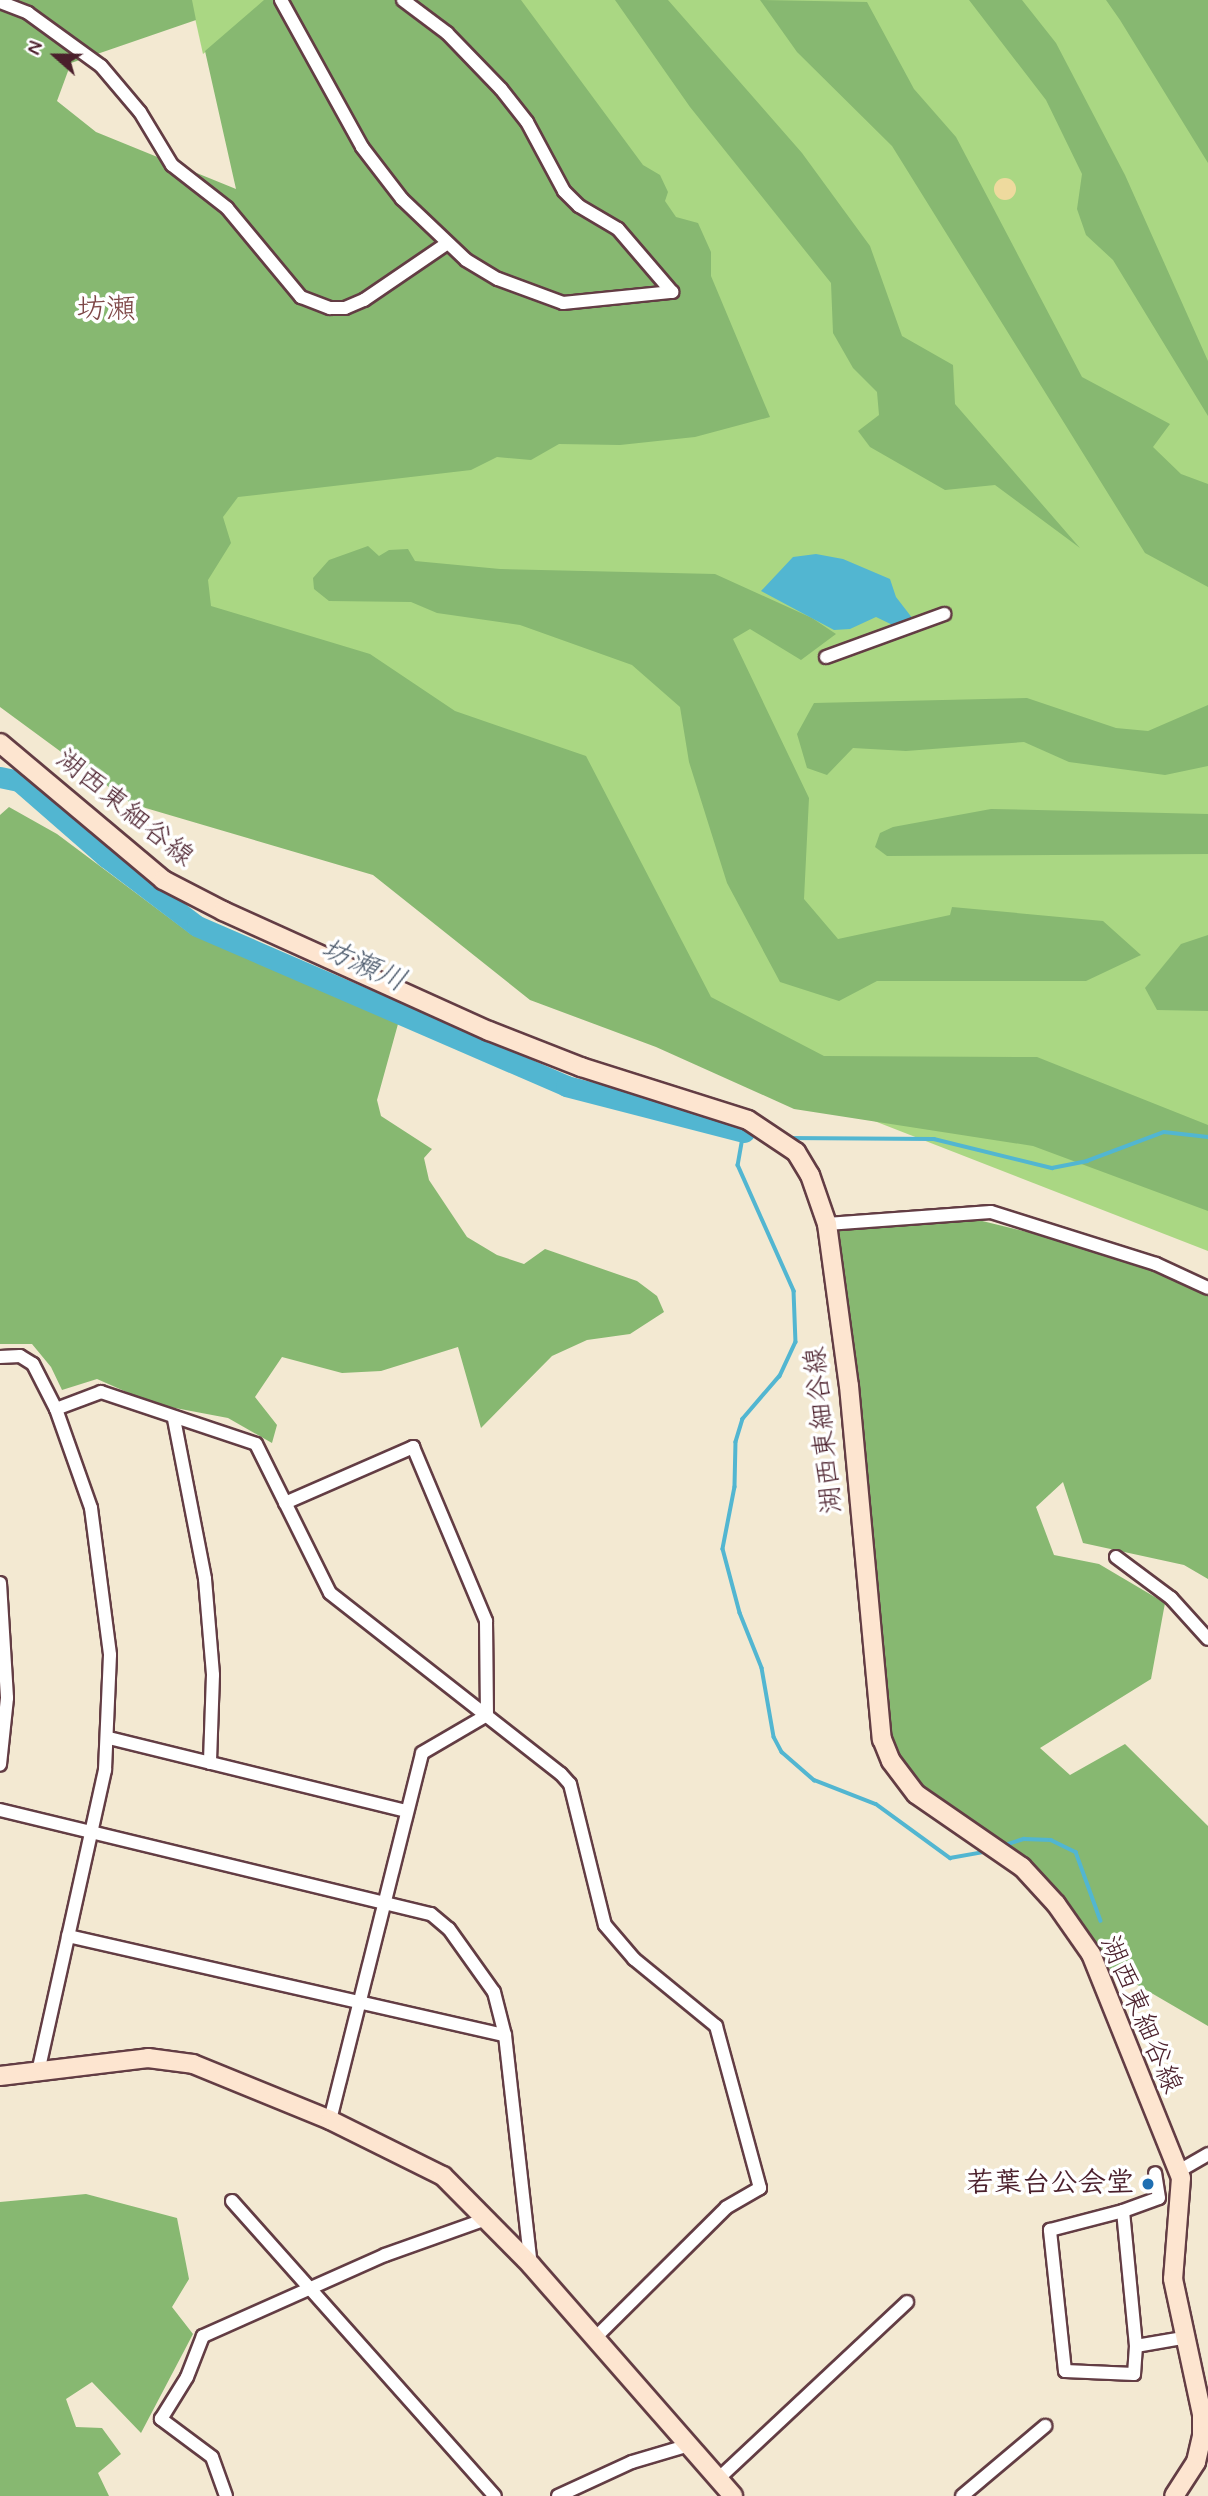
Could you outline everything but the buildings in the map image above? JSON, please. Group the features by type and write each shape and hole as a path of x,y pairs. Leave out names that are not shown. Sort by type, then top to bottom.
{"main road":[{"name":"湖西東細谷線","path":"0,743 163,880 223,911 489,1031 769,1130 803,1164 827,1224 849,1386 883,1739 891,1761 916,1794 1022,1867 1056,1904 1091,1954 1179,2171 1172,2279 1183,2338 1202,2413 1202,2436 1196,2462 1174,2496"},
{"path":"0,2076 169,2058 193,2064 330,2120 443,2176 531,2265 733,2496"}],"street":[{"path":"281,0 362,147 402,200 446,244 498,279 563,303 665,296 672,292 618,229 579,206 564,191 527,122 501,89 447,33 403,0"},
{"path":"0,2 28,13 101,66 140,112 172,165 227,208 302,297 330,308 345,308 364,300 446,244"},
{"path":"826,657 943,614"},
{"path":"827,1224 990,1212 1156,1264 1208,1288"},
{"path":"0,1357 20,1356 33,1364 56,1409 91,1508 100,1559 110,1655 110,1738 93,1834 38,2071"},
{"path":"56,1409 101,1392 174,1419 256,1444 330,1593 569,1784 605,1925 634,1959 716,2026 760,2188 726,2208 594,2339"},
{"path":"174,1419 205,1579 214,1675 210,1763"},
{"path":"285,1503 413,1447 486,1621 487,1716"},
{"path":"1116,1557 1171,1598 1208,1639"},
{"path":"0,1583 8,1698 0,1765"},
{"path":"330,2120 422,1753 487,1716"},
{"path":"110,1738 406,1811"},
{"path":"0,1810 431,1914 449,1929 494,1992 505,2035 531,2265"},
{"path":"68,1936 360,2005 505,2035"},
{"path":"1179,2171 1208,2154"},
{"path":"1123,2211 1136,2346 1134,2374 1065,2371 1050,2230 1123,2211 1159,2198 1155,2173"},
{"path":"232,2201 495,2496"},
{"path":"226,2496 212,2457 161,2418 187,2377 203,2336 385,2255 486,2219"},
{"path":"718,2479 907,2302"},
{"path":"1136,2346 1183,2338"},
{"path":"962,2496 1045,2426"},
{"path":"558,2496 632,2462 689,2445"}],"green space":[{"path":"0,0 192,0 196,20 71,63 57,101 96,132 236,189 205,51 264,0 521,0 643,165 660,175 668,192 665,201 676,217 698,223 711,252 711,276 770,417 695,437 620,445 559,444 531,460 497,457 471,470 238,497 223,517 231,543 208,580 211,606 370,654 455,711 586,756 711,997 824,1056 1037,1057 1208,1125 1208,1211 1033,1146 794,1109 656,1047 530,1000 373,875 132,804 0,707"},
{"path":"191,0 264,0 264,3 203,54"},
{"path":"435,0 1208,0 1208,1251 805,1094 136,582"},
{"path":"615,0 668,0 802,153 870,246 902,336 953,365 955,404 1080,548 995,485 945,490 870,447 858,431 879,415 877,392 853,368 833,333 831,283 690,107"},
{"path":"760,0 867,2 914,89 956,137 1082,377 1170,424 1153,447 1181,474 1208,484 1208,587 1145,553 892,146 797,52"},
{"path":"969,0 1022,0 1056,43 1125,175 1208,361 1208,416 1113,260 1086,235 1077,209 1082,174 1046,100"},
{"path":"1106,0 1208,0 1208,163 1120,20"},
{"path":"368,546 379,556 389,550 408,549 415,561 500,569 715,574 812,618 836,634 801,660 750,629 733,639 809,798 804,899 838,939 950,915 952,907 1103,921 1141,955 1086,981 877,981 839,1001 780,982 727,883 689,762 680,707 632,665 520,625 437,613 411,602 329,601 314,589 313,578 329,560"},
{"path":"1027,698 1116,728 1148,731 1208,705 1208,766 1165,775 1069,762 1024,742 906,751 853,748 827,775 807,768 797,734 814,703"},
{"path":"9,807 57,834 192,935 239,949 331,995 384,1013 398,1024 377,1100 381,1116 432,1149 424,1158 429,1180 467,1237 497,1255 524,1264 545,1249 637,1281 657,1296 664,1312 630,1334 587,1340 552,1356 481,1428 458,1347 381,1371 342,1373 282,1357 255,1397 277,1425 272,1443 228,1418 154,1404 97,1379 62,1390 51,1367 32,1344 0,1344 0,815"},
{"path":"991,809 1208,814 1208,854 887,856 875,847 880,833 893,827"},
{"path":"1208,935 1208,1011 1157,1010 1145,988 1181,944"},
{"path":"970,1218 1182,1270 1208,1283 1208,1579 1184,1565 1083,1543 1063,1482 1036,1507 1054,1555 1099,1564 1165,1603 1151,1679 1040,1748 1070,1775 1125,1744 1208,1826 1208,2026 1105,1966 1056,1904 958,1823 886,1749 827,1231"},
{"path":"86,2194 177,2218 189,2279 172,2307 193,2334 141,2433 92,2382 66,2399 76,2427 102,2428 121,2454 98,2473 109,2496 0,2496 0,2202"}],"sand":[{"path":"1001,178 1009,178 1016,185 1016,193 1009,200 1001,200 994,193 994,185"}],"water":[{"path":"816,554 843,559 890,579 896,597 913,619 901,629 876,617 850,629 834,630 761,591 793,557"}],"waterway":[{"name":"坊瀬川","path":"0,777 19,781 106,857 197,926 566,1086 744,1132"},
{"path":"759,1136 744,1132 738,1165 794,1291 796,1342 780,1376 743,1419 736,1442 735,1487 723,1549 740,1613 762,1668 774,1737 782,1752 814,1780 876,1804 950,1858 988,1851"},
{"path":"787,1138 934,1139 1052,1168 1087,1161 1164,1132 1208,1137"},
{"path":"1002,1846 1024,1839 1051,1840 1076,1852 1101,1921"}],"place":[{"name":"若葉台公会堂","path":"1148,2184"}],"district":[{"name":"坊瀬","path":"106,310"}]}
